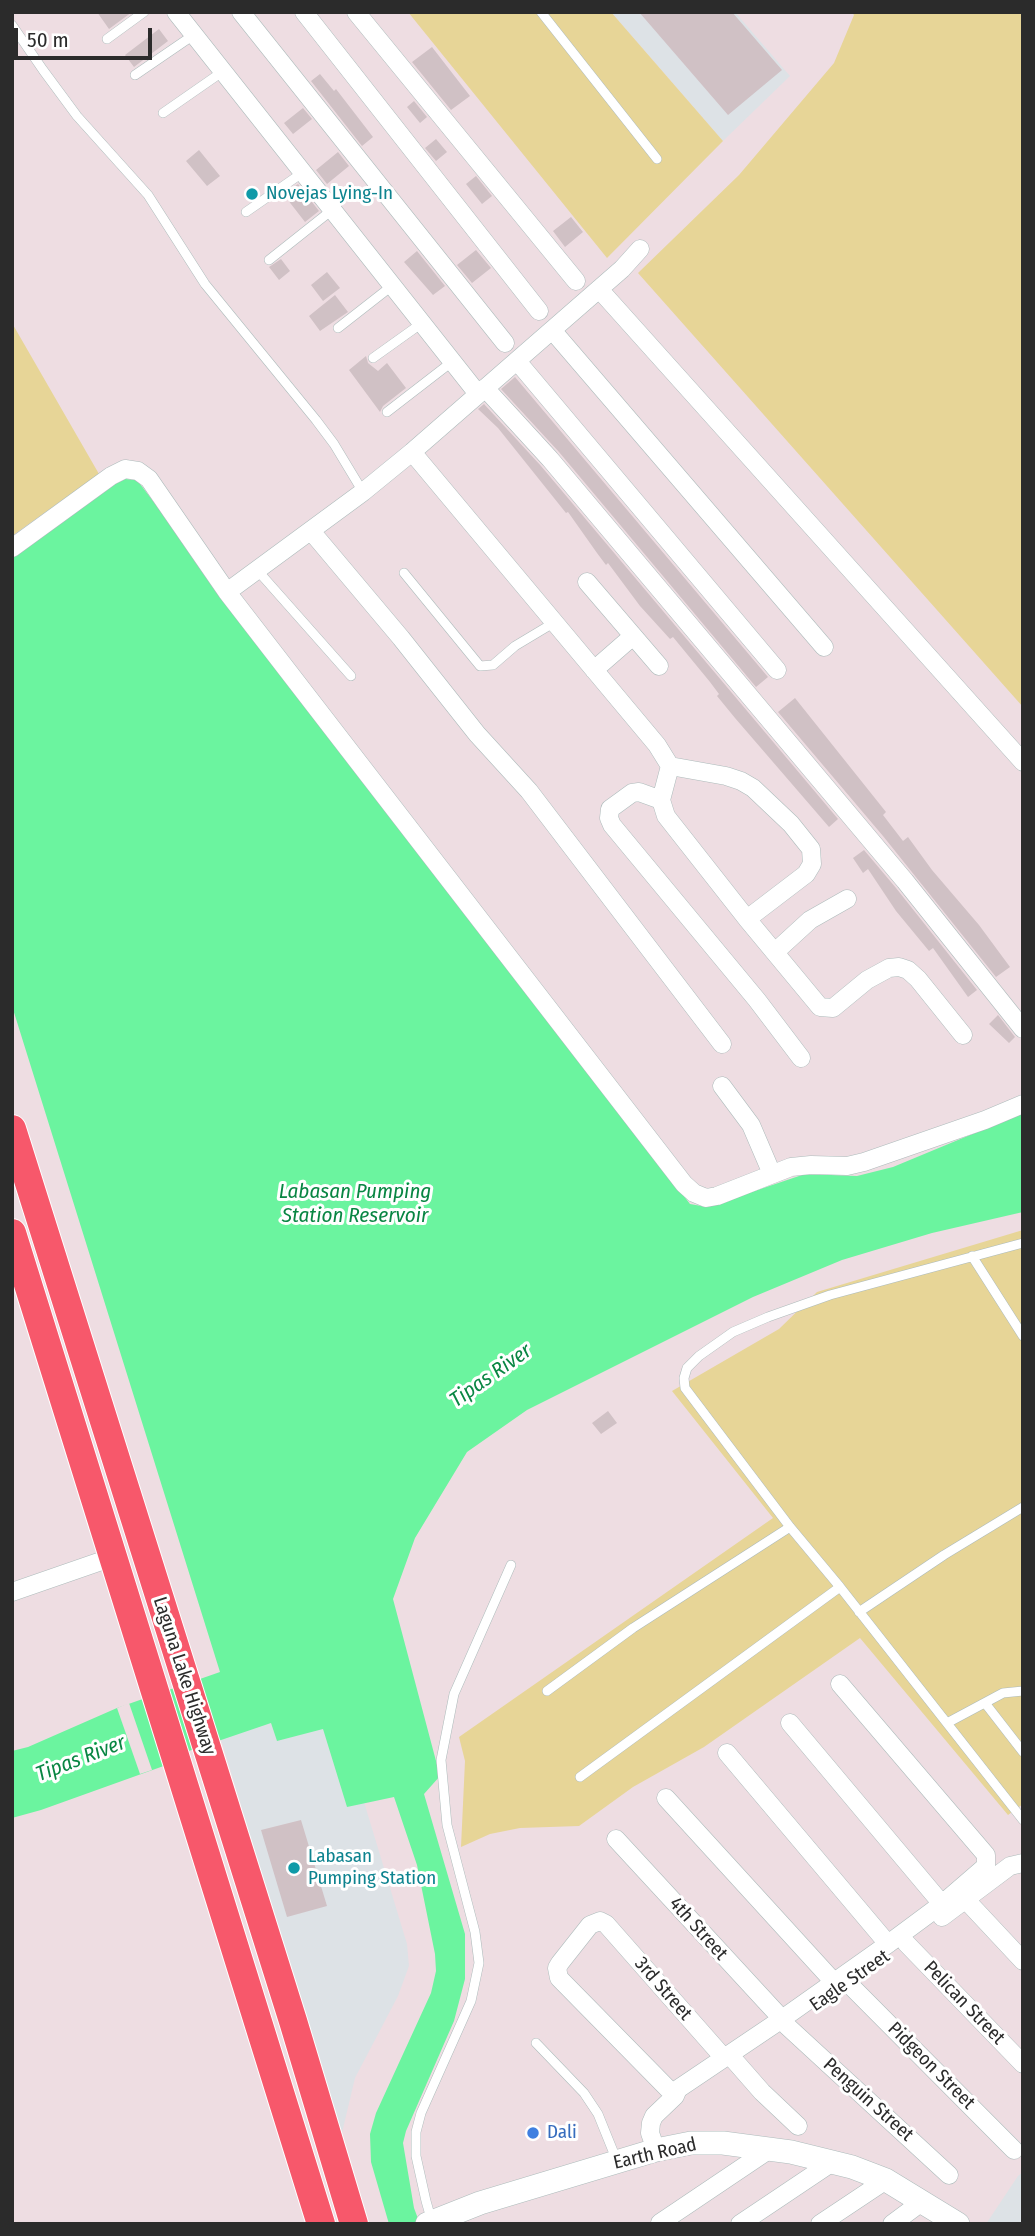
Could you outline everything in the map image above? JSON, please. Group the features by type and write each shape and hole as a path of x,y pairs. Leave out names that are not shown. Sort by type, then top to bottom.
{"main road":[{"name":"Laguna Lake Highway","path":"12,1129 293,2021 354,2224"},
{"name":"Laguna Lake Highway","path":"12,1233 321,2224"}],"street":[{"path":"176,12 422,323 482,391 550,459 905,880 1023,1028"},
{"path":"242,12 505,343"},
{"path":"304,12 539,311"},
{"path":"356,12 576,281"},
{"path":"227,592 363,492 412,452 622,269 640,249"},
{"path":"599,289 1023,762"},
{"path":"552,330 824,647"},
{"path":"517,361 777,670"},
{"path":"412,452 657,745 670,766 661,800 666,816 820,1007 833,1007 867,980 889,968 899,967 908,970 963,1035"},
{"path":"12,548 111,476 125,469 138,471 149,479 227,592 684,1184 694,1193 706,1198 717,1196 791,1167 847,1166 864,1162 1023,1104"},
{"path":"311,531 477,734 529,791 722,1044"},
{"path":"587,582 659,666"},
{"path":"594,670 633,636"},
{"path":"670,766 726,776 753,788 811,849 812,864 806,874 747,919"},
{"path":"661,800 639,792 632,793 610,809 609,818 612,825 757,999 801,1058"},
{"path":"775,952 810,920 847,899"},
{"path":"722,1086 751,1125 772,1174"},
{"path":"12,1592 113,1557"},
{"name":"Eagle Street","path":"840,1684 986,1855 986,1866 897,1943"},
{"path":"790,1724 942,1904"},
{"name":"Pelican Street","path":"727,1753 897,1943 1023,2064"},
{"name":"Pidgeon Street","path":"666,1798 841,1982 1014,2150"},
{"name":"4th Street","path":"616,1839 784,2023"},
{"name":"Eagle Street","path":"656,2150 650,2133 650,2123 675,2096 681,2095 897,1943 966,1900 1010,1866 1023,1863"},
{"path":"966,1900 1023,1961"},
{"name":"3rd Street","path":"675,2096 559,1978 559,1963 590,1925 600,1921 606,1924 729,2059 799,2126"},
{"name":"Penguin Street","path":"784,2023 949,2175"},
{"name":"Earth Road","path":"431,2223 480,2203 656,2150 702,2143 723,2143 834,2161 886,2180 958,2224"},
{"path":"660,2222 770,2149"},
{"path":"740,2224 834,2161"},
{"path":"820,2224 886,2180"},
{"path":"891,2224 923,2201"}],"lane":[{"path":"107,39 144,12"},
{"path":"541,12 657,159"},
{"path":"12,25 78,116 148,195 205,284 328,436 363,492"},
{"path":"135,75 195,34"},
{"path":"163,113 222,72"},
{"path":"246,212 302,173"},
{"path":"269,260 332,210"},
{"path":"338,328 393,285"},
{"path":"373,358 422,323"},
{"path":"387,412 453,360"},
{"path":"258,571 351,676"},
{"path":"404,573 480,666 493,665 515,646 555,622"},
{"path":"1023,1243 830,1295 768,1317 733,1332 699,1356 687,1368 684,1378 685,1388 790,1527 1023,1820"},
{"path":"972,1256 1023,1336"},
{"path":"859,1612 944,1555 1023,1507"},
{"path":"547,1691 633,1629 790,1527"},
{"path":"431,2223 416,2156 416,2132 421,2113 471,2001 479,1963 475,1932 447,1825 441,1760 454,1695 511,1565"},
{"path":"580,1777 840,1587"},
{"path":"947,1723 1003,1693 1023,1691"},
{"path":"985,1703 1023,1752"},
{"path":"536,2043 584,2093 598,2114 618,2162"}],"shaded area":[{"path":"408,12 611,12 723,141 607,258"},
{"path":"611,12 735,12 790,76 723,141"},
{"path":"852,12 1023,12 1023,707 638,273 739,175 834,63 854,15"},
{"path":"12,323 99,474 12,536"},
{"path":"1023,1230 1023,1804 1008,1815 860,1638 704,1747 633,1787 579,1826 520,1828 490,1834 461,1847 465,1761 459,1737 773,1518 672,1391 779,1329 817,1292"},
{"name":"Labasan Pumping Station","path":"271,1723 277,1741 323,1728 347,1807 364,1802 407,1944 409,1966 398,1996 355,2078 341,2137 221,1739"},
{"path":"1023,2172 1023,2224 986,2224 1018,2176"}],"water":[{"name":"Labasan Pumping Station Reservoir","path":"125,479 137,480 690,1204 707,1207 805,1174 857,1176 893,1167 1023,1113 1023,1212 932,1233 842,1260 753,1297 527,1410 467,1452 415,1538 393,1599 440,1776 424,1794 465,1934 465,1979 454,2021 403,2143 414,2208 420,2224 389,2224 371,2162 370,2134 376,2113 431,1993 436,1971 417,1865 394,1797 347,1807 323,1729 277,1741 271,1723 180,1754 172,1763 12,1818 12,1751 28,1747 117,1708 220,1672 12,1006 12,558"}],"pier":[{"path":"129,1703 152,1770 140,1774 117,1708"}],"building":[{"path":"97,12 132,12 109,29"},
{"path":"639,12 732,12 782,70 728,115"},
{"path":"159,29 168,41 134,67 125,55"},
{"path":"432,47 470,96 451,110 412,62"},
{"path":"320,74 334,91 336,89 373,137 362,146 311,81"},
{"path":"414,101 427,117 420,123 407,107"},
{"path":"303,108 312,119 293,134 284,123"},
{"path":"436,139 447,152 436,161 425,148"},
{"path":"199,150 220,176 207,186 186,161"},
{"path":"338,152 349,166 327,184 316,170"},
{"path":"476,176 492,196 482,204 466,184"},
{"path":"298,184 319,211 305,222 284,195"},
{"path":"571,217 583,232 565,247 553,231"},
{"path":"476,250 491,268 472,283 457,265"},
{"path":"417,251 445,286 433,295 404,262"},
{"path":"281,259 290,271 279,280 269,267"},
{"path":"327,272 340,288 323,301 311,285"},
{"path":"335,295 348,312 320,331 309,316"},
{"path":"366,356 368,363 378,371 387,363 406,388 383,406 380,412 349,370"},
{"path":"515,377 768,677 756,687 559,452 501,389"},
{"path":"484,404 541,466 838,819 829,827 735,718 673,637 670,639 640,606 568,512 566,513 498,428 478,409"},
{"path":"795,698 886,812 883,815 903,841 908,837 1010,967 996,977 883,836 778,712"},
{"path":"864,850 977,990 968,997 933,948 929,951 896,911 868,869 863,873 853,858"},
{"path":"998,1015 1015,1037 1009,1043 989,1024"},
{"path":"608,1411 617,1423 601,1434 592,1423"},
{"name":"Labasan Pumping Station","path":"301,1820 327,1906 287,1917 261,1830"}],"place":[{"name":"Novejas Lying-In","path":"252,194"},
{"name":"Labasan Pumping Station","path":"294,1868"},
{"name":"Dali","path":"533,2133"}],"water label":[{"name":"Tipas River","path":"491,1376"},
{"name":"Tipas River","path":"81,1759"}]}
